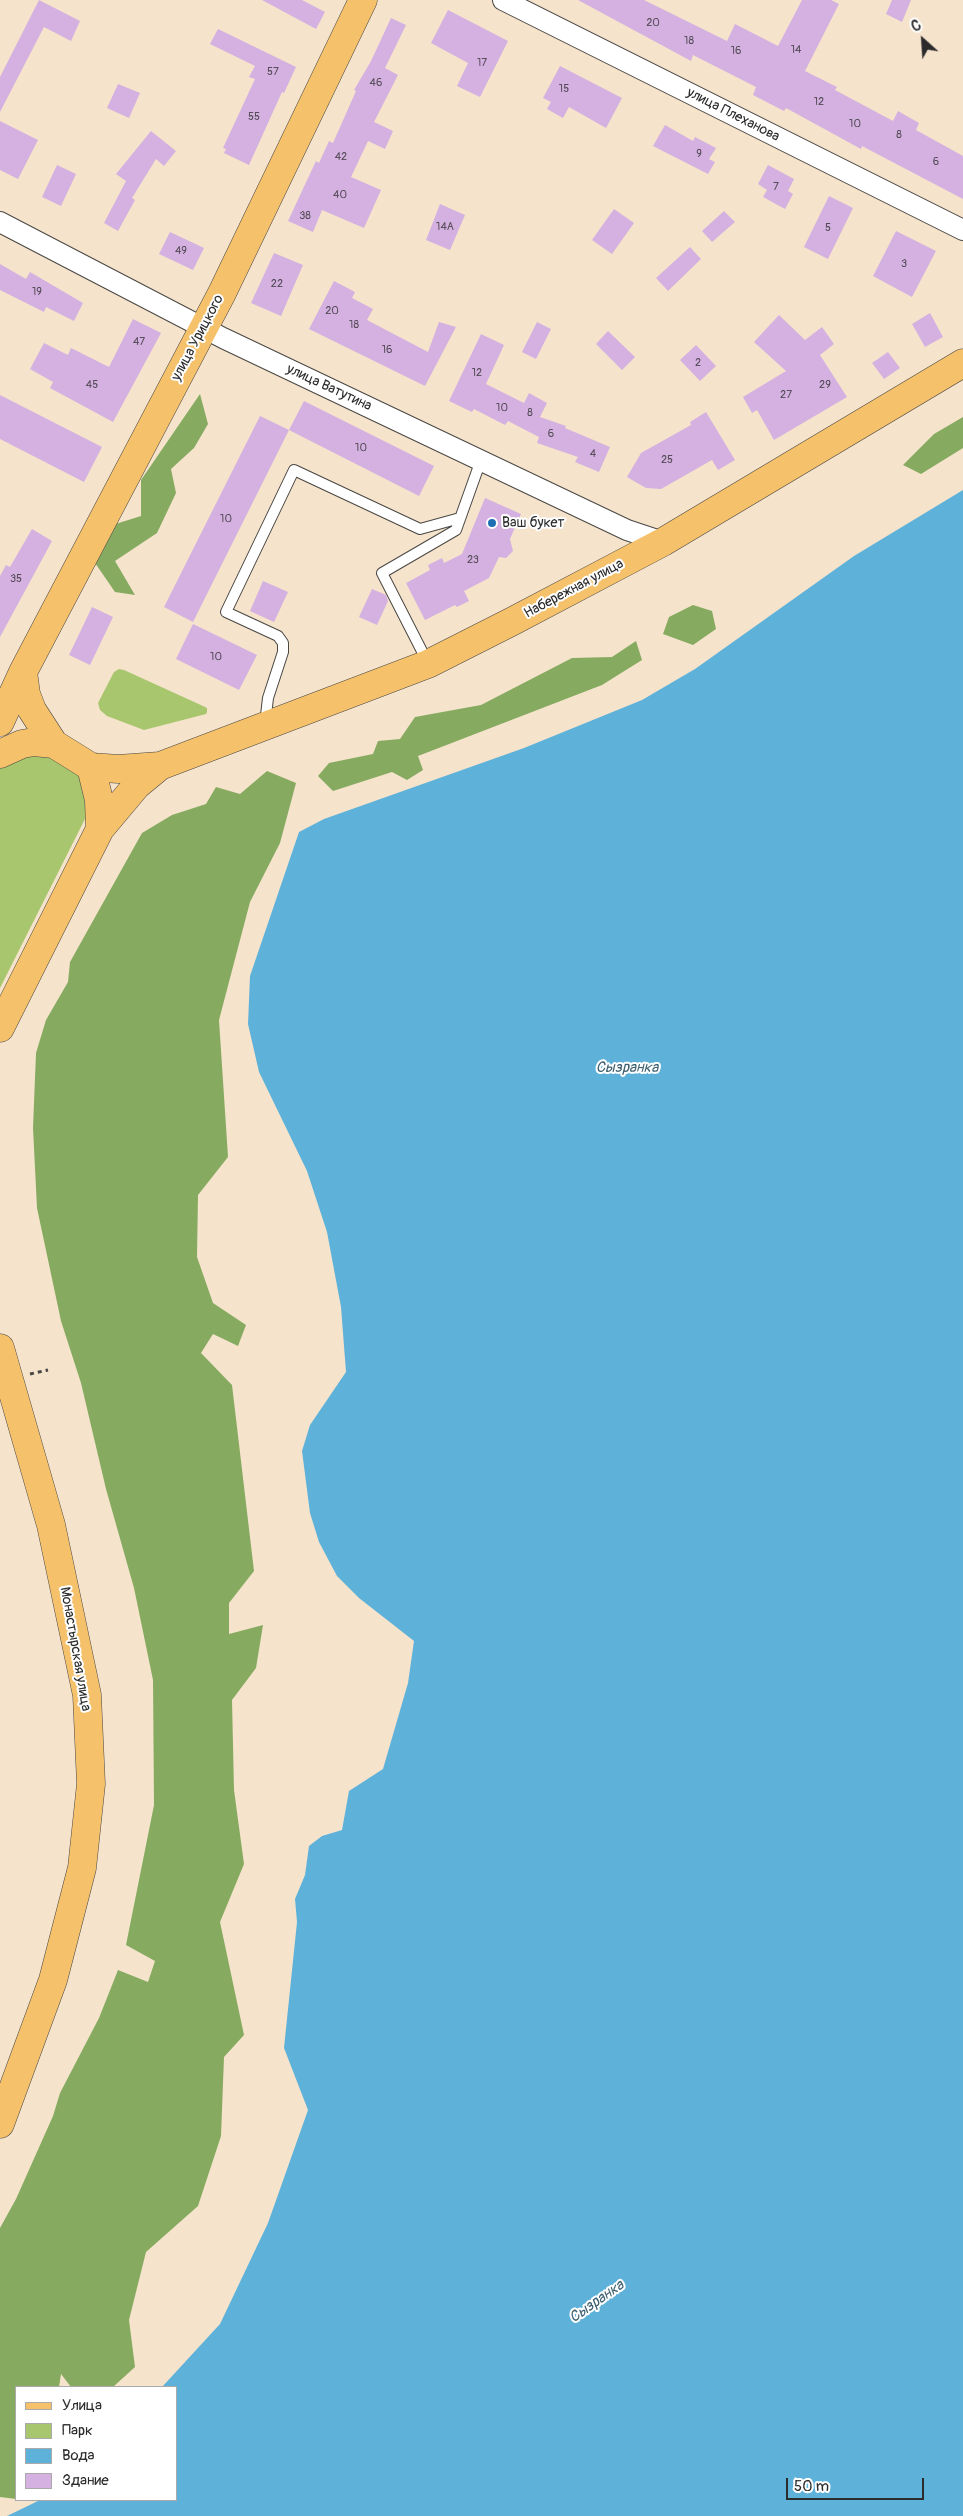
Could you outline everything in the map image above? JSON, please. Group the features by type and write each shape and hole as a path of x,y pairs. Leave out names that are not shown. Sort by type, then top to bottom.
{"main road":[{"name":"улица Урицкого","path":"2,713 249,239 363,0"},
{"name":"Набережная улица","path":"160,766 428,664 663,542 963,363"},
{"path":"24,672 26,694 32,710 54,744 91,767 118,769 160,766"},
{"path":"0,754 22,744 34,742 54,744"},
{"path":"0,1028 100,829 137,785 160,766"},
{"path":"91,767 99,800 100,829"},
{"name":"Монастырская улица","path":"0,1348 51,1525 87,1695 91,1784 82,1868 53,1980 0,2124"}],"street":[{"name":"улица Плеханова","path":"503,0 963,230"},
{"name":"улица Ватутина","path":"0,222 202,328 627,530 663,542"}],"lane":[{"path":"428,664 382,573 456,530 481,460"},
{"path":"264,727 268,698 283,652 283,643 278,636 226,612 294,470 420,529 460,518"}],"green space":[{"path":"200,394 208,424 194,448 171,469 176,493 157,533 115,561 135,595 115,592 93,560 106,527 141,516 141,480"},
{"path":"963,417 963,448 921,474 903,465 934,434"},
{"path":"693,605 712,611 716,629 693,645 663,634 669,617"},
{"path":"636,641 642,660 602,685 418,756 423,770 407,780 392,772 333,791 318,776 329,763 373,754 378,741 400,739 415,717 481,705 572,658 612,657"},
{"path":"119,669 207,708 206,714 144,730 107,716 100,710 98,703 114,672"},
{"path":"43,754 77,771 86,791 87,815 0,988 0,765 9,759"},
{"path":"267,771 296,783 280,843 250,902 219,1020 228,1157 198,1195 197,1257 213,1303 246,1325 238,1346 213,1334 201,1353 232,1385 254,1571 229,1603 229,1634 263,1625 256,1668 232,1700 234,1790 244,1864 220,1922 244,2035 224,2057 221,2136 198,2206 146,2252 129,2320 135,2367 114,2386 70,2386 61,2374 59,2386 15,2386 15,2499 0,2497 0,2228 16,2199 53,2116 60,2093 99,2018 118,1970 148,1982 155,1961 126,1945 154,1805 153,1680 134,1588 106,1489 81,1383 61,1321 37,1208 33,1128 36,1053 46,1020 68,982 70,962 142,833 172,815 206,804 216,787 240,794"}],"water":[{"name":"Сызранка","path":"963,490 963,2516 7,2516 38,2501 178,2501 178,2386 163,2386 220,2324 268,2223 308,2110 284,2048 297,1922 295,1899 305,1875 309,1846 322,1836 342,1830 349,1791 383,1769 408,1683 414,1641 359,1598 337,1576 319,1542 310,1513 302,1451 310,1425 346,1372 341,1307 327,1232 307,1171 259,1072 248,1024 250,976 299,832 324,819 524,748 642,700 695,669 854,556"}],"building":[{"path":"39,0 80,21 71,41 44,27 0,112 0,77"},
{"path":"262,0 302,0 325,12 316,29"},
{"path":"578,0 644,0 727,41 735,24 778,46 802,0 831,0 839,4 805,71 837,87 835,90 893,121 898,111 919,123 916,130 963,156 963,199 862,146 861,149 786,108 784,111 753,95 756,87 693,55 691,61"},
{"path":"892,0 911,0 902,22 886,14"},
{"path":"448,10 508,41 480,97 457,86 468,63 431,43"},
{"path":"391,18 406,25 385,68 398,75 374,122 393,131 385,149 368,141 351,177 381,190 364,228 322,210 313,232 288,221 316,161 319,163 329,141 333,143 356,91 354,90 371,61"},
{"path":"218,29 296,67 284,93 282,92 249,165 224,153 226,149 223,148 255,79 249,77 255,66 210,44"},
{"path":"560,66 622,98 606,128 569,107 563,118 547,109 551,102 543,98"},
{"path":"118,84 140,93 129,118 107,108"},
{"path":"0,121 38,140 18,179 0,170"},
{"path":"665,125 693,141 695,137 716,148 709,159 715,162 708,174 653,146"},
{"path":"151,131 176,151 164,166 156,159 132,198 135,200 118,231 104,223 126,181 116,174"},
{"path":"57,165 76,174 61,206 42,197"},
{"path":"768,165 794,179 788,191 793,194 785,209 763,197 767,190 758,184"},
{"path":"829,196 853,208 828,259 804,247"},
{"path":"440,204 465,215 450,250 426,240"},
{"path":"614,209 634,223 612,254 592,240"},
{"path":"724,211 735,222 712,242 702,231"},
{"path":"896,231 936,251 912,297 873,276"},
{"path":"170,232 204,248 193,270 159,254"},
{"path":"690,247 701,259 668,291 656,278"},
{"path":"274,253 303,265 281,316 251,303"},
{"path":"0,264 26,279 30,272 83,303 74,321 46,307 44,312 0,290"},
{"path":"334,281 355,292 352,298 373,309 367,320 428,352 439,322 456,327 425,386 309,329"},
{"path":"930,313 943,337 925,347 912,324"},
{"path":"779,315 805,340 822,327 834,344 820,355 847,397 774,440 757,410 752,413 743,397 786,371 754,342"},
{"path":"133,319 161,333 113,422 50,388 53,382 30,369 44,343 68,355 71,348 109,367"},
{"path":"537,322 551,329 536,359 522,352"},
{"path":"608,331 635,357 622,370 596,344"},
{"path":"481,334 504,345 486,384 524,403 529,393 547,403 540,417 566,426 565,428 610,447 599,472 575,462 578,457 537,443 539,437 508,421 505,425 474,409 472,412 449,401"},
{"path":"696,345 716,366 700,381 680,360"},
{"path":"888,352 900,368 884,379 872,363"},
{"path":"0,395 102,447 84,482 0,439"},
{"path":"304,401 434,466 419,496 289,430"},
{"path":"706,412 735,460 718,470 712,460 661,489 646,488 627,477 641,453 691,425 690,422"},
{"path":"260,416 289,430 193,622 164,607"},
{"path":"485,498 521,514 510,539 513,551 506,558 499,557 489,578 464,591 469,601 457,607 455,605 425,620 406,583 430,570 428,565 442,558 444,563 462,554"},
{"path":"32,529 52,541 0,637 0,576 6,565 10,567"},
{"path":"263,581 288,592 274,622 250,611"},
{"path":"372,589 386,595 388,601 377,625 359,617"},
{"path":"92,607 113,617 90,665 69,655"},
{"path":"193,624 257,655 239,690 176,659"}],"place":[{"name":"Ваш букет","path":"492,523"}]}
